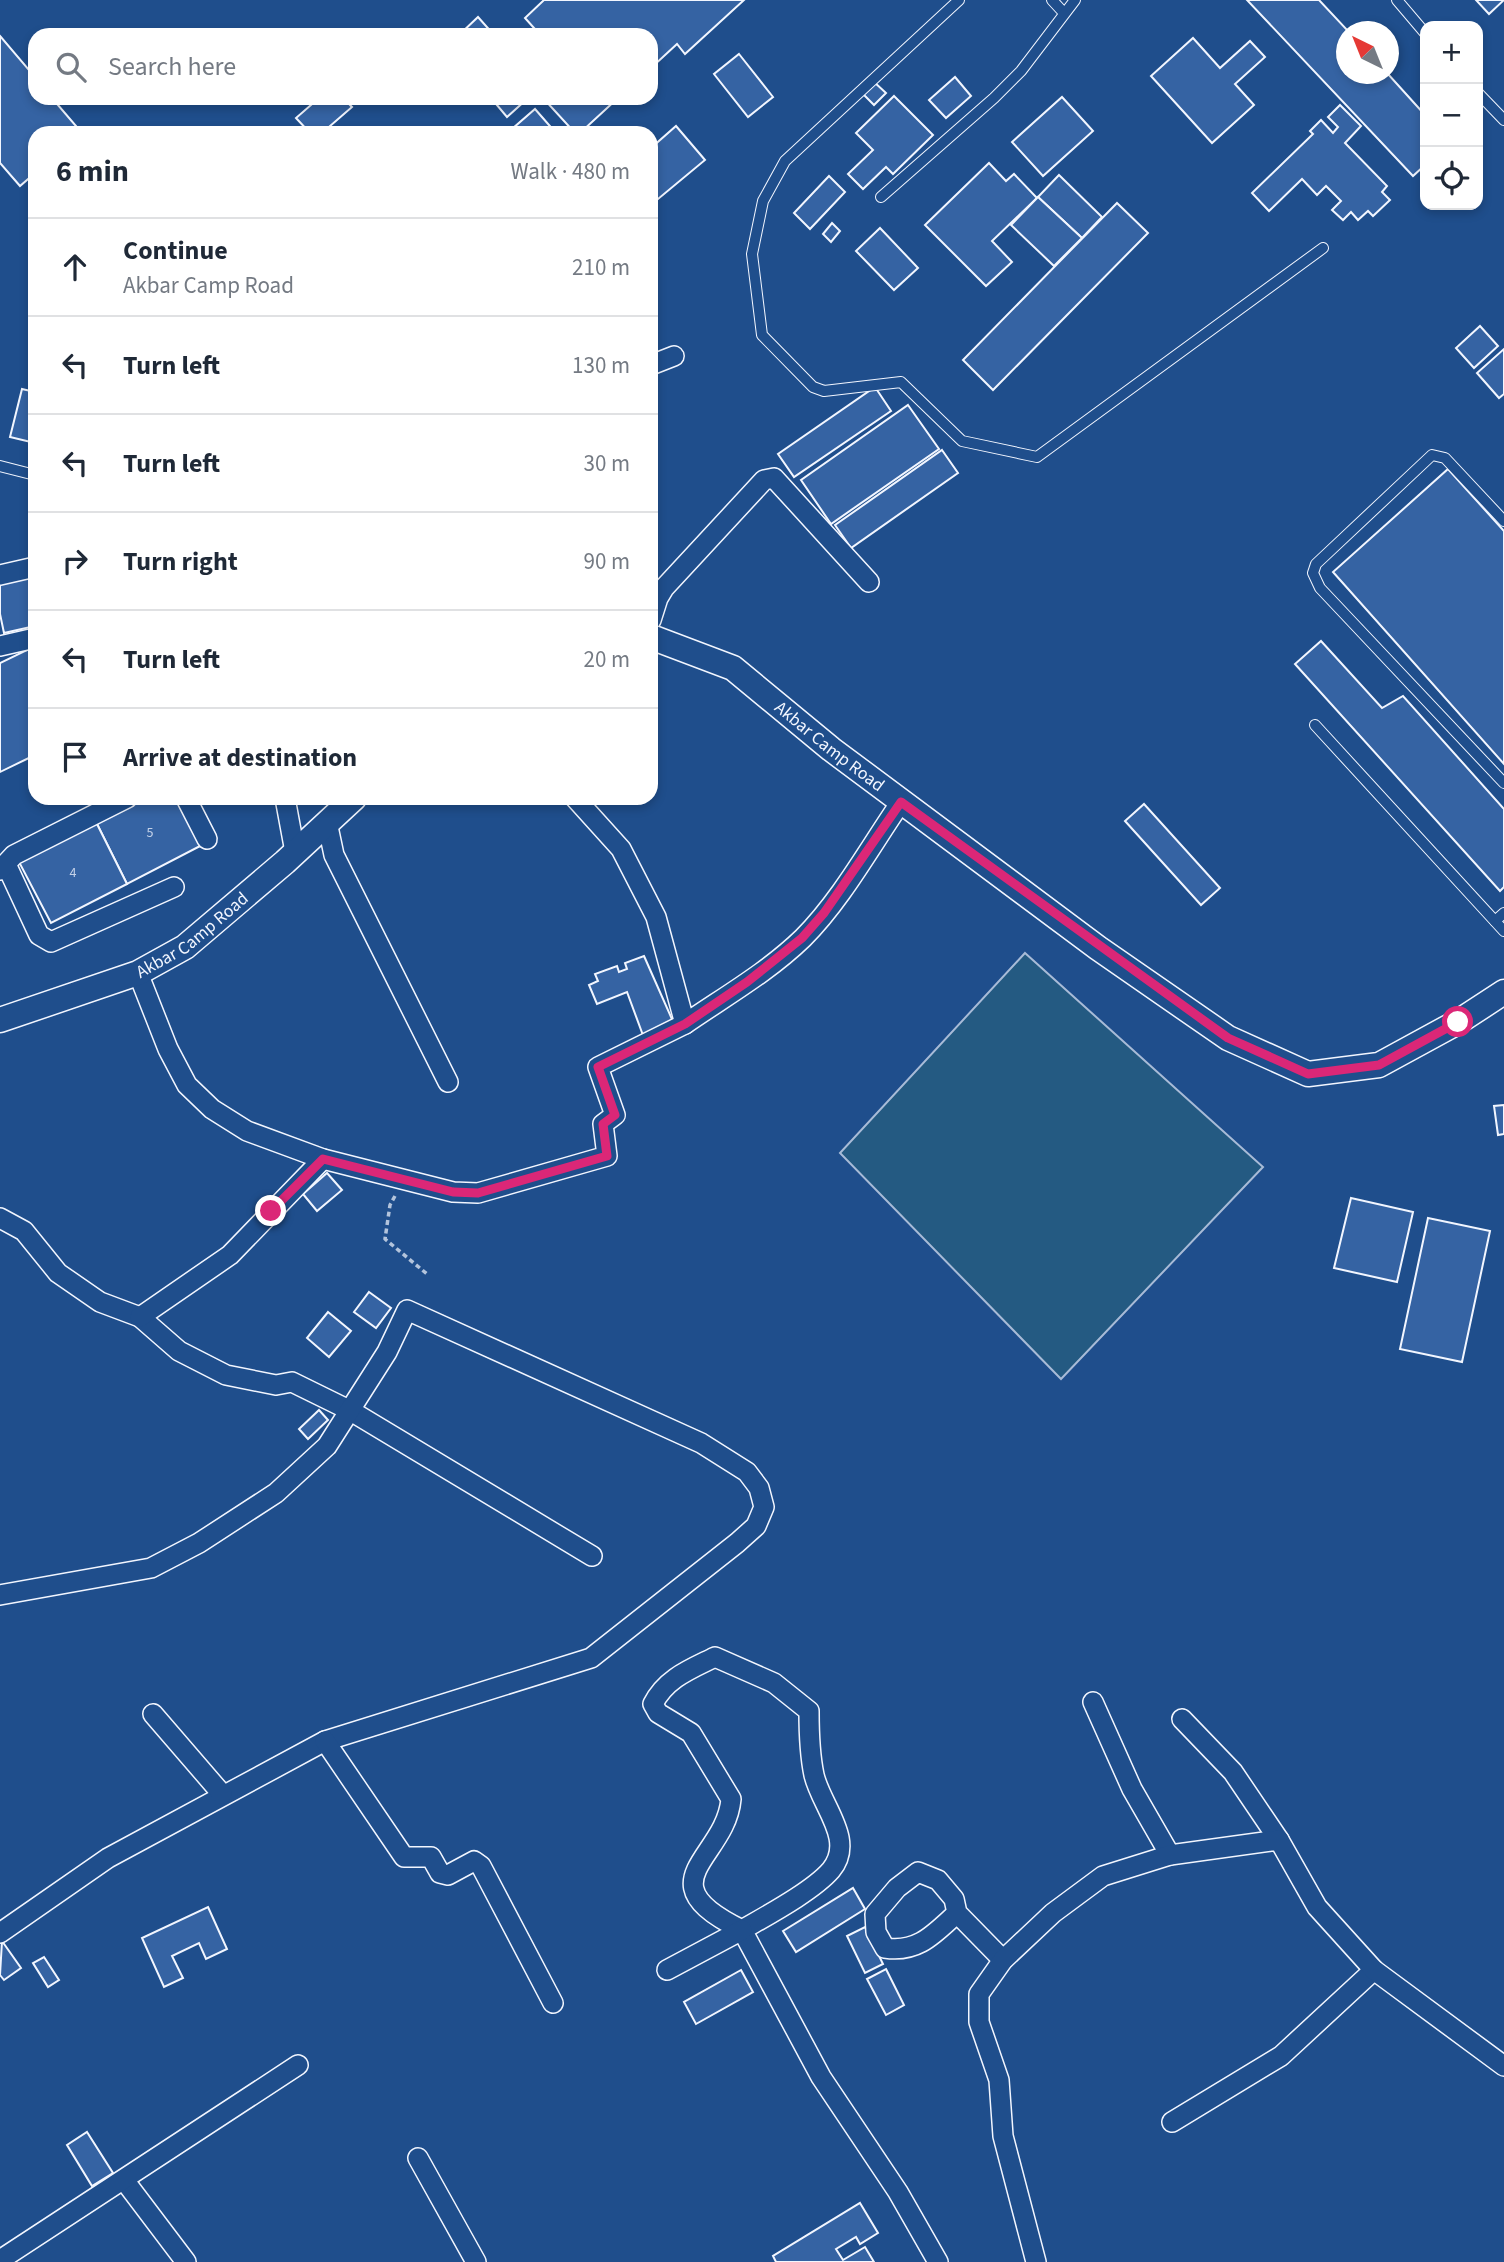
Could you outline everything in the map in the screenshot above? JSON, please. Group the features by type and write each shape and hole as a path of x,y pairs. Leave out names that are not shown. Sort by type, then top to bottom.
{"street":[{"path":"658,362 674,356"},
{"path":"658,597 764,481 775,478 869,582"},
{"path":"0,575 28,569"},
{"path":"0,646 28,640"},
{"name":"Akbar Camp Road","path":"658,640 733,668 901,802 1228,1038 1308,1074 1379,1065 1458,1022 1504,992"},
{"path":"138,972 168,1049 187,1085 212,1109 247,1131 323,1159 453,1192 478,1193 607,1156 603,1124 615,1115 598,1067 685,1024 756,975 802,938 824,913 901,802"},
{"path":"114,805 14,855 3,867 39,935 51,942 174,887"},
{"path":"190,805 207,839"},
{"path":"286,805 295,852"},
{"name":"Akbar Camp Road","path":"0,1020 138,972 185,947 346,805"},
{"path":"581,805 621,849 656,917 685,1024"},
{"path":"327,822 339,866 448,1082"},
{"path":"140,1317 230,1255 323,1159"},
{"path":"0,1218 24,1231 58,1273 100,1302 140,1317 179,1350 226,1375 276,1385 292,1382 351,1411 592,1556"},
{"path":"0,1595 151,1568 199,1544 276,1493 327,1446 387,1352 407,1310 701,1443 747,1472 759,1488 764,1507 756,1526 737,1543 591,1658 325,1741 222,1794 108,1858 0,1933"},
{"path":"667,1970 742,1930 768,1916 830,1872 840,1846 838,1832 814,1776 809,1711 774,1683 715,1657 675,1677 659,1692 653,1704 658,1713 691,1733 731,1799 727,1820 693,1873 695,1886 706,1908 742,1930 821,2077 898,2192 939,2262"},
{"path":"1093,1702 1132,1789 1170,1855"},
{"path":"153,1714 222,1794"},
{"path":"1182,1719 1233,1772 1279,1840 1317,1907 1374,1970 1504,2066"},
{"path":"325,1741 404,1857 431,1857 440,1874 448,1875 474,1861 481,1866 553,2003"},
{"path":"1036,2262 1003,2136 999,2080 979,2022 978,1994 1003,1960 1053,1913 1103,1877 1170,1855 1279,1840"},
{"path":"957,1913 933,1935 905,1951 885,1948 876,1932 875,1914 897,1888 918,1872 938,1880 954,1899 957,1913 1003,1960"},
{"path":"1172,2122 1281,2056 1374,1970"},
{"path":"0,2260 298,2065"},
{"path":"418,2158 476,2262"},
{"path":"124,2180 186,2262"}],"lane":[{"path":"959,0 785,161 763,201 752,254 762,335 813,387 824,391 901,382 962,442 1037,457 1323,248"},
{"path":"1052,0 1064,13"},
{"path":"881,197 1021,71 1075,0"},
{"path":"1397,0 1420,27"},
{"path":"1483,98 1504,120"},
{"path":"1504,521 1445,458 1432,455 1316,564 1312,573 1320,588 1504,783"},
{"path":"0,466 28,473"},
{"path":"1315,725 1504,931"},
{"path":"1495,921 1504,913"}],"path":[{"path":"404,1179 390,1205 385,1240 427,1274"}],"shaded area":[{"path":"1025,953 1263,1167 1061,1379 840,1153"}],"building":[{"path":"544,0 744,0 685,54 677,44 658,62 658,28 534,28 525,18"},
{"path":"1247,0 1319,0 1339,21 1336,21 1336,84 1397,84 1420,109 1420,170 1413,176"},
{"path":"1476,0 1504,0 1489,14"},
{"path":"478,17 488,28 466,28"},
{"path":"0,36 28,69 28,105 58,105 76,126 28,126 28,179 20,186 0,163"},
{"path":"1193,38 1220,68 1250,41 1265,57 1235,84 1254,105 1212,143 1151,76"},
{"path":"739,54 773,97 748,117 714,74"},
{"path":"955,77 971,96 946,118 929,100"},
{"path":"873,81 886,93 874,105 862,93"},
{"path":"894,96 933,135 893,174 886,167 863,189 848,174 873,150 856,133"},
{"path":"1062,97 1093,131 1043,176 1012,142"},
{"path":"311,105 352,107 330,126 303,126 296,118"},
{"path":"497,105 520,105 507,117"},
{"path":"549,105 610,105 588,126 569,126"},
{"path":"1340,105 1361,126 1345,143 1387,186 1382,192 1390,200 1373,216 1368,211 1358,220 1351,212 1343,220 1332,210 1341,201 1326,186 1317,195 1302,179 1269,211 1252,193 1313,134 1310,131 1321,120 1333,133 1338,127 1328,117"},
{"path":"535,109 550,126 515,126"},
{"path":"676,126 705,160 658,199 658,142"},
{"path":"989,163 1006,181 1014,174 1037,198 992,241 1012,262 986,286 925,225"},
{"path":"1059,175 1102,217 1082,238 1038,197"},
{"path":"829,176 845,192 810,229 794,213"},
{"path":"1038,197 1082,238 1054,266 1011,225"},
{"path":"1117,203 1148,233 993,390 963,360"},
{"path":"832,223 840,231 831,242 823,234"},
{"path":"880,228 918,268 894,290 856,251"},
{"path":"1480,326 1498,346 1474,368 1456,348"},
{"path":"1504,349 1504,394 1499,398 1477,373"},
{"path":"875,387 891,411 794,477 778,454"},
{"path":"22,389 28,390 28,441 10,437"},
{"path":"908,405 939,449 831,524 801,480"},
{"path":"942,450 958,473 851,548 835,525"},
{"path":"1448,469 1504,531 1504,764 1333,572"},
{"path":"28,574 28,628 4,633 0,614 0,580"},
{"path":"1321,641 1382,708 1403,696 1504,809 1504,887 1500,891 1295,664"},
{"path":"28,649 28,758 0,772 0,663"},
{"path":"1144,804 1220,888 1201,905 1125,821"},
{"path":"129,805 184,805 204,844 127,884 96,822"},
{"path":"96,822 127,884 51,923 19,862"},
{"path":"644,956 675,1026 644,1038 627,992 597,1004 589,985 598,981 595,974 617,966 619,972 627,969 625,963"},
{"path":"1504,1105 1504,1134 1498,1135 1494,1106"},
{"path":"327,1173 342,1190 317,1211 303,1194"},
{"path":"1351,1198 1413,1212 1397,1282 1334,1268"},
{"path":"1428,1218 1490,1231 1462,1362 1400,1349"},
{"path":"369,1292 391,1308 376,1328 354,1312"},
{"path":"328,1312 351,1331 329,1357 307,1338"},
{"path":"319,1410 328,1420 308,1439 299,1429"},
{"path":"853,1888 865,1909 796,1952 783,1931"},
{"path":"208,1907 227,1949 206,1959 199,1943 172,1956 183,1978 164,1987 142,1938"},
{"path":"865,1927 883,1964 865,1973 847,1936"},
{"path":"2,1941 21,1968 4,1980 0,1975"},
{"path":"44,1957 59,1980 48,1987 33,1963"},
{"path":"886,1969 904,2005 886,2015 867,1979"},
{"path":"741,1970 753,1992 696,2024 684,2002"},
{"path":"87,2132 113,2173 92,2186 67,2145"},
{"path":"860,2203 878,2233 860,2244 856,2237 836,2249 843,2260 865,2247 874,2262 776,2262 773,2256"}],"route":[{"path":"271,1211 323,1159 453,1192 478,1193 607,1156 602,1129 603,1124 615,1115 598,1067 604,1061 685,1024 747,982 802,938 824,913 901,802 1098,948 1228,1038 1308,1074 1379,1065 1458,1022"}]}
